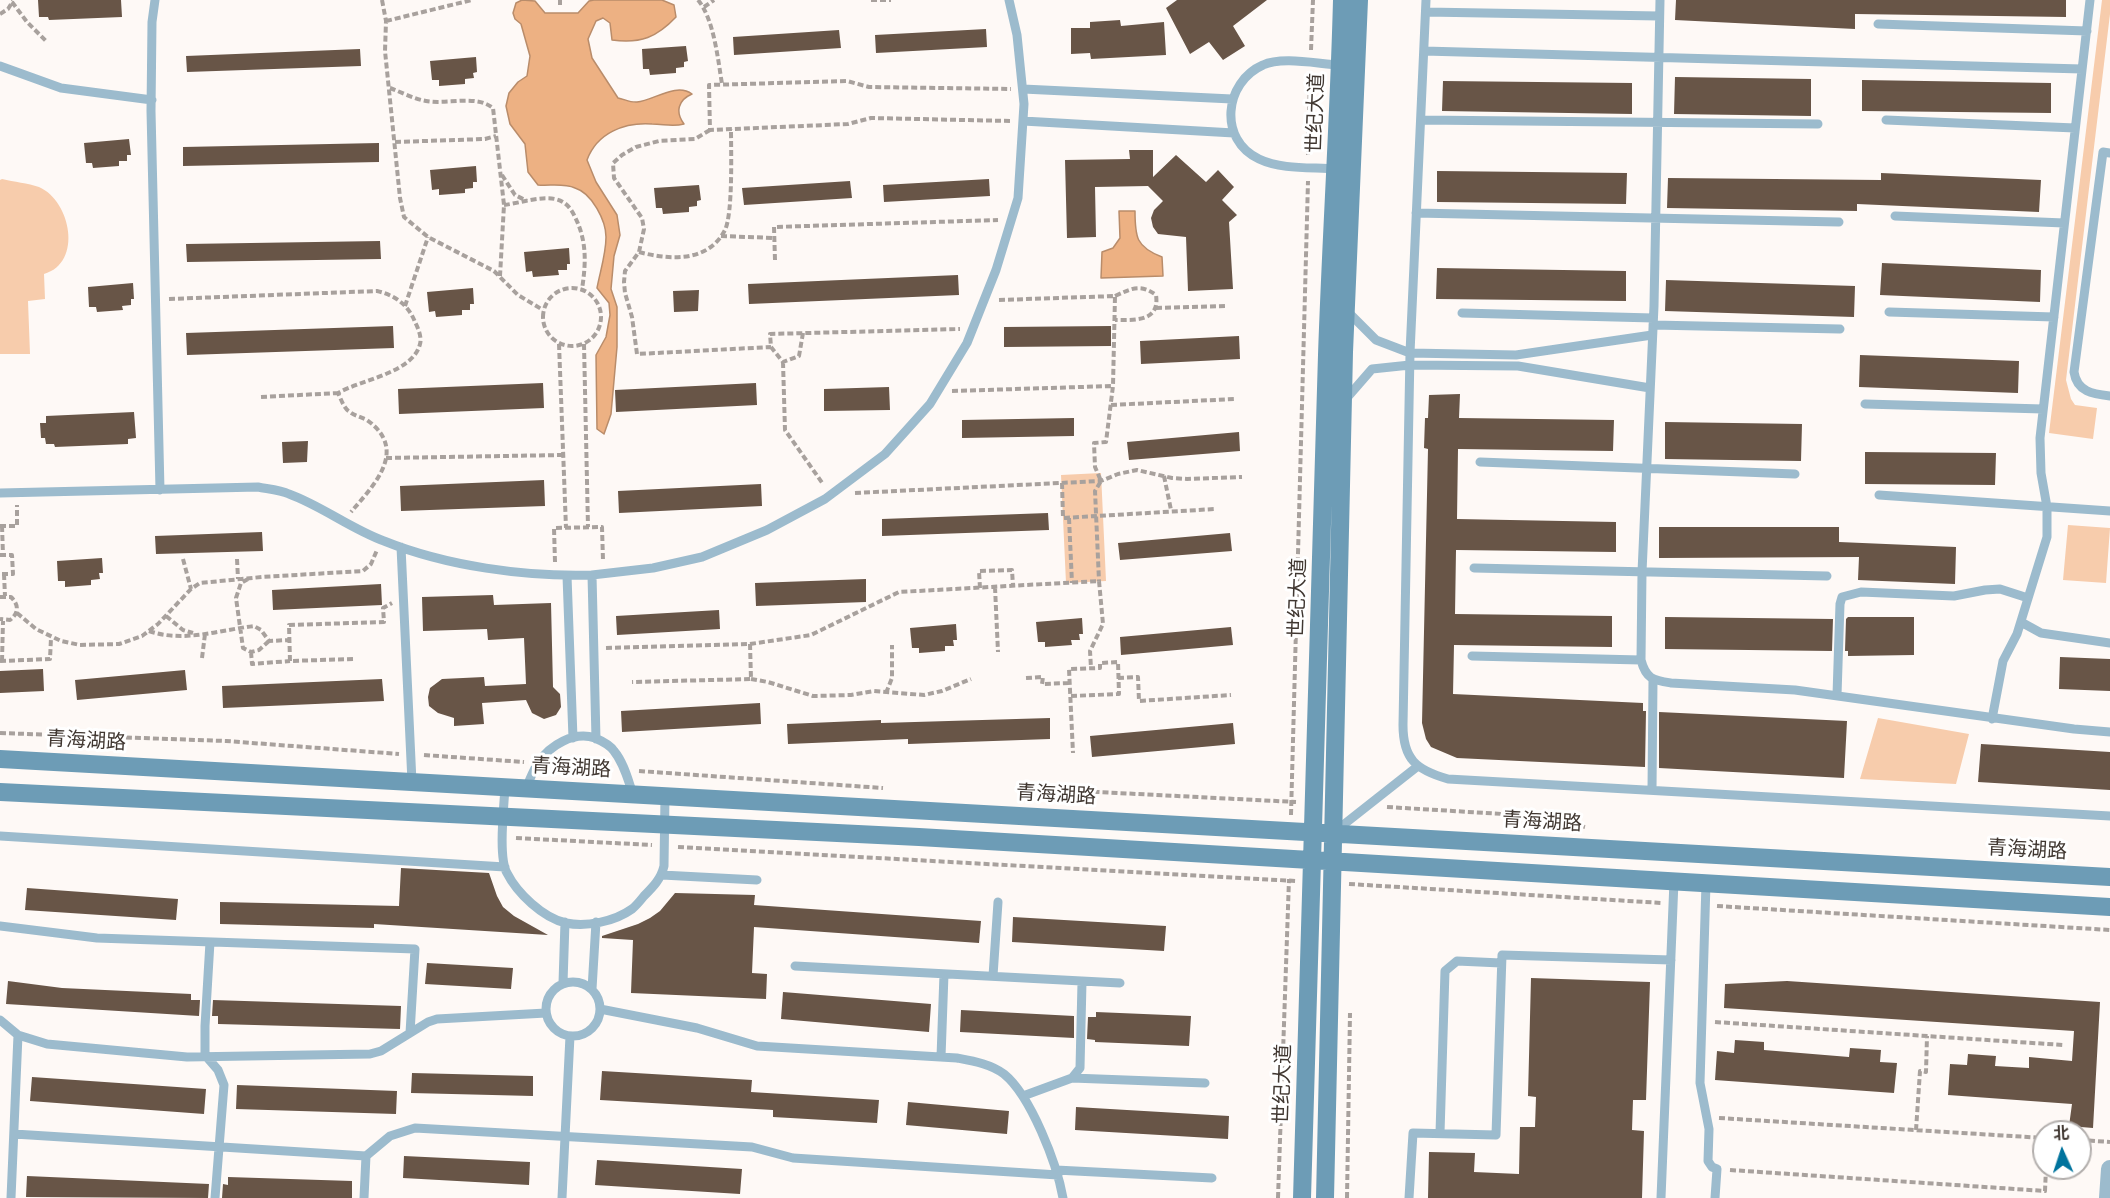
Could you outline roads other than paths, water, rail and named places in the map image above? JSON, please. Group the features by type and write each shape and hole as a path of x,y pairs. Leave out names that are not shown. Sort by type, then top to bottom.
{"main road":[{"name":"世纪大道","path":"1325,1198 1332,862 1316,803 1328,351 1342,0"},
{"name":"世纪大道","path":"1302,1198 1312,882 1313,861 1323,832 1359,0"},
{"name":"青海湖路","path":"0,759 2110,877"},
{"path":"0,792 919,837 2110,908"}],"street":[{"path":"2108,1197 2110,1169"}],"lane":[{"path":"155,0 152,22 152,100 160,490"},
{"path":"0,493 258,487 288,493 382,541 440,560 497,569 567,576 653,568 702,557 767,530 830,494 885,454 930,404 967,343 1018,198 1023,89 1017,35 1009,0"},
{"path":"1426,0 1410,353 1403,743 1410,759 1428,774 1448,779 2110,816"},
{"path":"1660,0 1653,326 1642,572 1641,660 1644,671 1653,680 1795,690 2110,732"},
{"path":"1992,718 2003,661 2017,634 2047,537 2048,507 2041,473 2040,438 2090,0"},
{"path":"1426,12 1659,16"},
{"path":"1878,24 2086,31"},
{"path":"1424,51 2082,69"},
{"path":"1336,169 1275,164 1258,159 1244,148 1234,133 1230,116 1232,99 1239,84 1250,72 1264,64 1281,61 1340,65"},
{"path":"0,66 62,88 152,100"},
{"path":"1023,89 1232,99"},
{"path":"1421,120 1818,123"},
{"path":"1886,120 2075,128"},
{"path":"1023,122 1234,133"},
{"path":"2110,153 2103,152 2074,372 2075,380 2083,389 2091,394 2110,396"},
{"path":"1416,213 1839,222"},
{"path":"1895,216 2064,223"},
{"path":"1346,310 1376,340 1410,353 1516,355 1653,326"},
{"path":"1889,312 2054,316"},
{"path":"1462,313 1653,326 1840,329"},
{"path":"1343,402 1372,369 1410,365 1518,366 1650,388"},
{"path":"1864,404 2043,409"},
{"path":"1480,462 1795,474"},
{"path":"1879,495 2110,511"},
{"path":"401,547 412,782"},
{"path":"1474,568 1827,576"},
{"path":"591,575 596,739"},
{"path":"567,576 573,738"},
{"path":"1838,695 1842,597 1861,592 1954,596 2000,589 2028,598"},
{"path":"2021,622 2041,633 2110,643"},
{"path":"1472,656 1641,660"},
{"path":"1652,790 1653,680"},
{"path":"526,788 538,763 556,746 565,739 588,736 614,750 633,794"},
{"path":"1323,832 1367,806 1418,766"},
{"path":"505,787 503,857 505,867 516,888 531,902 549,915 565,922 596,922 612,919 632,909 653,887 662,875 665,796"},
{"path":"0,837 505,867"},
{"path":"662,875 757,880"},
{"path":"1661,1198 1674,881"},
{"path":"1706,883 1700,1083 1709,1129 1708,1161 1712,1167 1717,1169 1715,1198"},
{"path":"993,976 998,902"},
{"path":"563,983 565,922"},
{"path":"592,989 596,922"},
{"path":"0,926 97,938 415,949 410,1033"},
{"path":"210,942 205,1055 218,1070 224,1085 215,1198"},
{"path":"1409,1198 1413,1133 1496,1135 1502,955 1671,960"},
{"path":"1440,1133 1445,971 1457,961 1502,963"},
{"path":"795,966 1120,983"},
{"path":"941,1057 945,974"},
{"path":"572,981 580,982 592,989 599,1000 600,1009 594,1026 587,1032 570,1036 554,1029 546,1012 546,1004 555,988 572,981"},
{"path":"1072,1078 1080,1068 1082,981"},
{"path":"600,1009 697,1028 757,1046 941,1057 986,1064 1005,1075 1023,1096 1049,1151 1063,1198"},
{"path":"0,1020 18,1035 47,1044 187,1057 370,1054 381,1051 437,1018 546,1012"},
{"path":"11,1198 18,1035"},
{"path":"562,1198 570,1036"},
{"path":"1023,1096 1072,1078 1205,1083"},
{"path":"14,1134 366,1156 390,1136 415,1128 752,1147 793,1158 1057,1173 1212,1178"},
{"path":"364,1198 366,1156"},
{"path":"0,1176 12,1177"}]}
